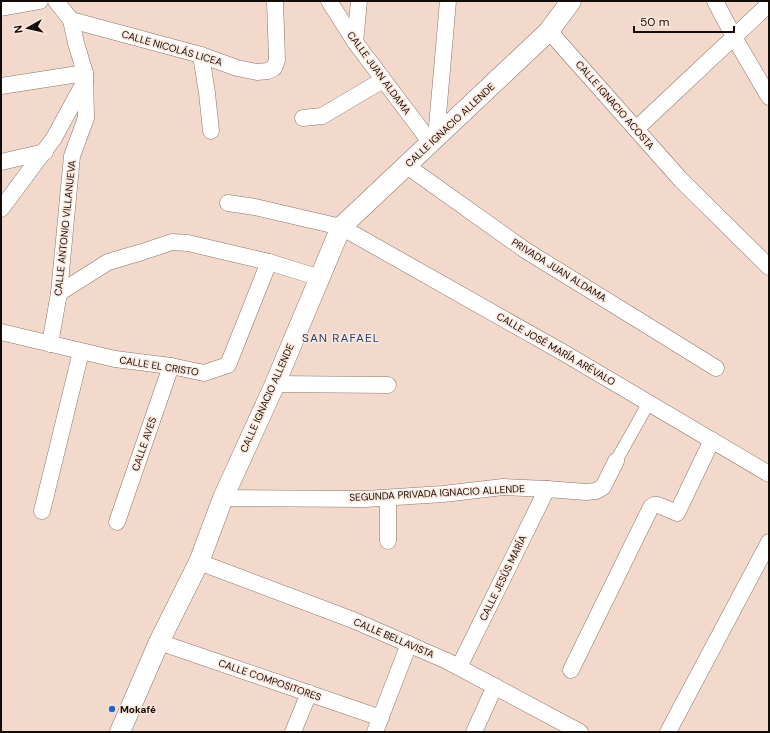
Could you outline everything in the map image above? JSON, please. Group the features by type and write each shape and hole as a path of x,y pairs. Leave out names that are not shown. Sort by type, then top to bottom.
{"street":[{"path":"1,8 40,1"},
{"name":"CALLE ANTONIO VILLANUEVA","path":"50,344 59,293 72,156 86,118 85,76 70,20 56,1"},
{"name":"CALLE NICOLÁS LICEA","path":"70,20 201,55 237,68 257,72 268,71 274,68 277,60 275,1"},
{"name":"CALLE JUAN ALDAMA","path":"329,1 355,42 382,80 433,141"},
{"path":"355,42 359,1"},
{"path":"433,141 448,1"},
{"name":"CALLE IGNACIO ALLENDE","path":"120,732 159,642 199,562 223,498 275,384 341,227 549,31 571,1"},
{"path":"715,1 769,97"},
{"path":"636,129 769,4"},
{"name":"CALLE IGNACIO ACOSTA","path":"549,31 681,180 769,267"},
{"path":"201,55 207,93 210,131"},
{"path":"1,86 85,76"},
{"path":"1,209 54,138 85,76"},
{"path":"303,118 322,116 382,80"},
{"path":"54,138 72,156"},
{"path":"1,162 45,152"},
{"name":"PRIVADA JUAN ALDAMA","path":"407,166 525,250 716,368"},
{"name":"CALLE JOSÉ MARÍA ARÉVALO","path":"228,203 255,207 341,227 564,353 648,404 769,474"},
{"path":"59,293 108,262 172,242 188,243 269,262 320,278"},
{"name":"CALLE EL CRISTO","path":"1,332 82,352 171,366 204,373 228,365 269,262"},
{"path":"42,511 82,352"},
{"name":"CALLE AVES","path":"117,522 171,366"},
{"path":"275,384 388,385"},
{"name":"SEGUNDA PRIVADA IGNACIO ALLENDE","path":"223,498 388,498 443,494 503,487 586,492 596,491 603,486 648,404"},
{"path":"572,670 651,507 654,504 677,513 712,440"},
{"name":"CALLE JESÚS MARÍA","path":"459,667 547,489"},
{"path":"388,498 388,541"},
{"path":"668,732 769,542"},
{"name":"CALLE BELLAVISTA","path":"199,562 353,620 409,644 459,667 580,732"},
{"name":"CALLE COMPOSITORES","path":"159,642 309,693 378,725"},
{"path":"378,725 409,644"},
{"path":"474,732 495,686"},
{"path":"293,732 309,693"}],"place":[{"name":"Mokafé","path":"112,709"}],"district":[{"name":"SAN RAFAEL","path":"341,338"}]}
